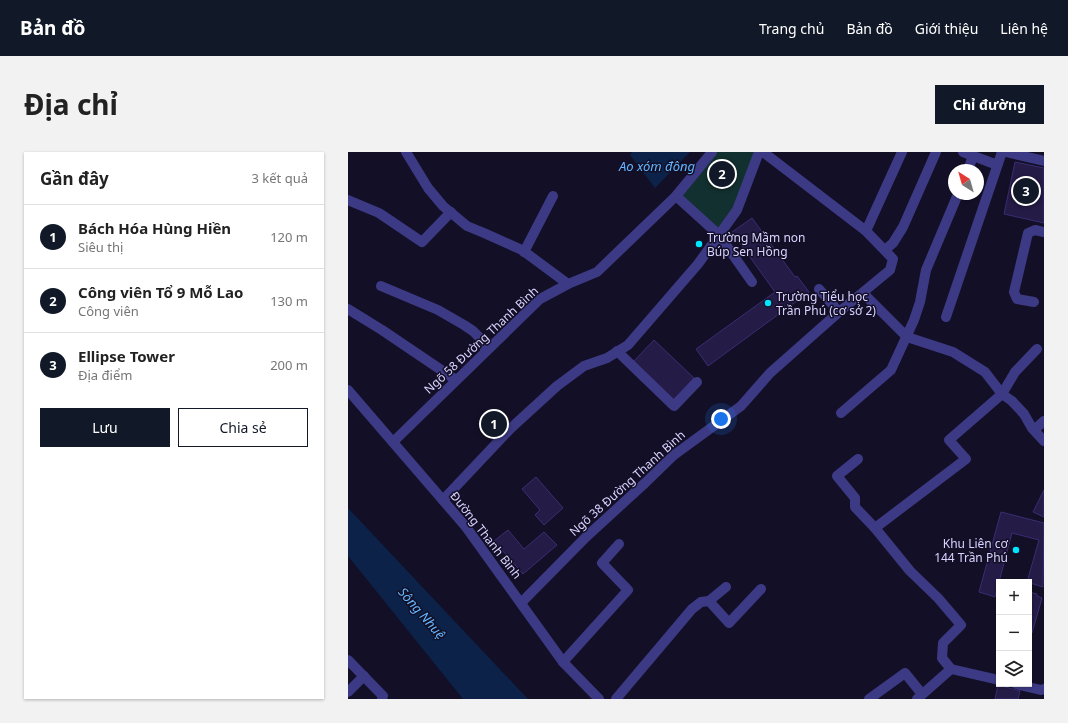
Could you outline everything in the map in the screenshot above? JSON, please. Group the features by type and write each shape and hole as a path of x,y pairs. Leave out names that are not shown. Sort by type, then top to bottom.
{"street":[{"path":"406,152 428,188 443,206 467,226 484,232 524,252 568,284"},
{"name":"Ngõ 58 Đường Thanh Bình","path":"392,442 540,299 568,284 597,272 676,196 712,152"},
{"path":"443,500 511,428 557,386 584,366 607,358 628,345 698,264 737,210 759,152"},
{"path":"763,152 866,231 885,250 893,243 903,226 936,152"},
{"path":"866,231 902,152"},
{"path":"962,152 998,164"},
{"path":"946,317 1002,152"},
{"path":"1006,152 1044,161"},
{"path":"970,164 973,156"},
{"path":"524,252 553,196"},
{"path":"676,196 719,235 752,282"},
{"path":"348,200 379,213 422,242 451,212"},
{"path":"841,413 891,370 907,338 920,302 926,270 955,200"},
{"path":"1034,302 1017,299 1014,292 1028,233 1035,230 1044,232"},
{"name":"Ngõ 38 Đường Thanh Bình","path":"521,603 586,537 674,455 741,406 770,373 839,312 890,270 893,259 885,250"},
{"path":"381,286 438,310 473,330 480,338 486,351"},
{"path":"819,289 839,312"},
{"path":"863,293 907,338 953,352 985,372 1002,394 1012,400 1024,414 1034,430 1044,441"},
{"path":"348,309 456,380"},
{"path":"875,528 966,459 950,440 1002,394 1015,372 1037,349"},
{"path":"618,351 674,406 697,382"},
{"name":"Đường Thanh Bình","path":"348,390 466,527 563,662 599,699"},
{"path":"1034,430 1044,421"},
{"path":"858,459 837,476 855,498 855,507 875,528 910,571 938,598 962,625 943,643 942,658 951,669 996,679"},
{"path":"563,662 628,590 602,563 619,544"},
{"path":"616,699 692,609 701,602 709,601 726,586"},
{"path":"709,601 729,624 761,588"},
{"path":"348,660 383,696 382,699"},
{"path":"869,699 905,673 920,696 951,669"},
{"path":"348,692 364,676"},
{"path":"1028,687 1041,690 1044,689"}],"green space":[{"path":"712,152 759,152 737,210 719,235 676,196"}],"water":[{"name":"Ao xóm đông","path":"632,152 690,152 655,188 630,155"},
{"name":"Sông Nhuệ","path":"348,508 528,699 463,699 348,556"}],"building":[{"path":"1015,162 1044,168 1044,223 1004,214"},
{"path":"752,218 795,277 797,276 809,292 708,366 696,349 775,292 732,232"},
{"path":"654,340 694,378 673,400 633,362"},
{"path":"536,477 563,508 544,525 535,515 540,510 522,489"},
{"path":"1044,490 1044,517 1033,512"},
{"path":"1001,512 1044,523 1043,587 1032,584 1032,579 1028,579 1039,540 1012,533 1000,579 996,579 995,597 979,592"},
{"path":"508,530 524,549 544,532 557,545 523,574 494,541"},
{"path":"1032,593 1037,594 1037,596 1042,598 1032,633"},
{"path":"998,687 1005,687 1020,691 1018,699 995,699"}],"place":[{"name":"Công viên Tổ 9 Mỗ Lao","path":"722,174"},
{"name":"Ellipse Tower","path":"1026,191"},
{"name":"Trường Mầm non Búp Sen Hồng","path":"699,244"},
{"name":"Trường Tiểu học Trần Phú (cơ sở 2)","path":"768,303"},
{"name":"Bách Hóa Hùng Hiền","path":"494,424"},
{"name":"Khu Liên cơ 144 Trần Phú","path":"1016,550"}]}
